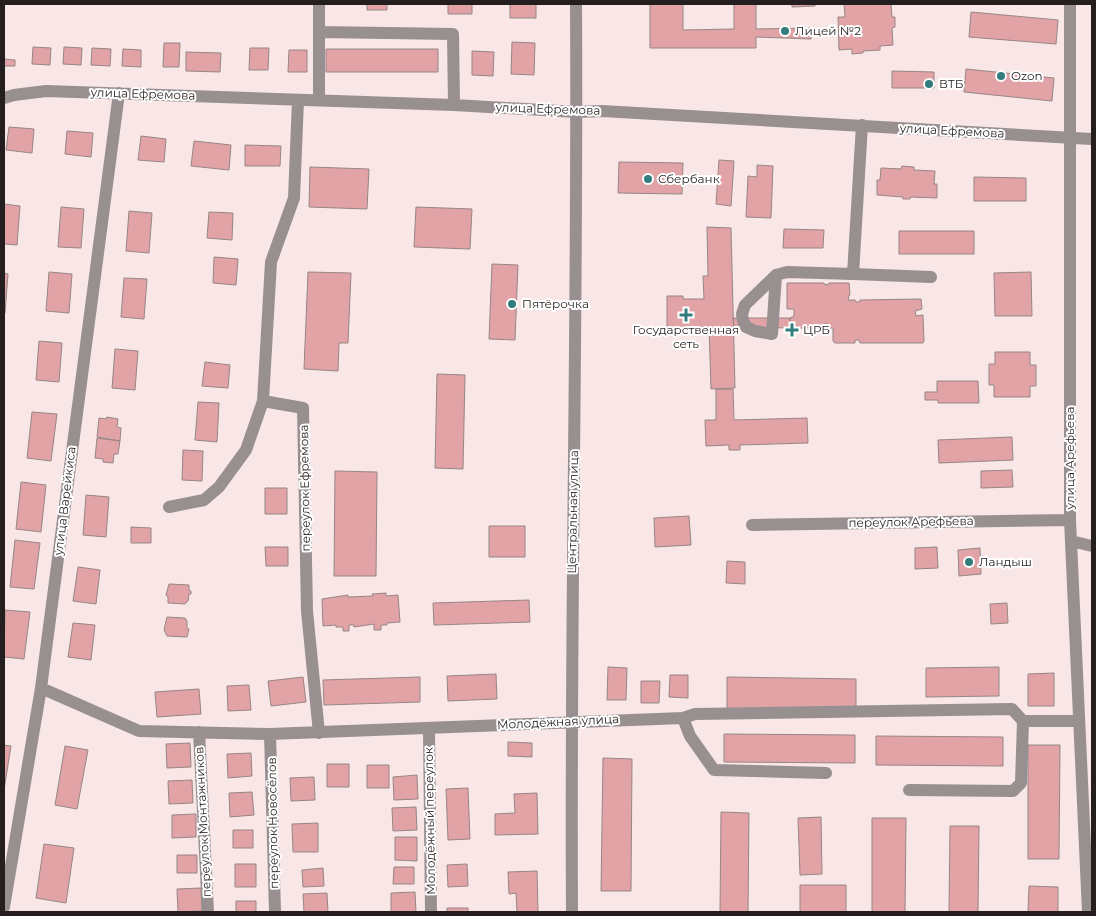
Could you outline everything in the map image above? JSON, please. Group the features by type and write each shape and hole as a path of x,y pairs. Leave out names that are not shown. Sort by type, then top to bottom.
{"street":[{"path":"319,4 319,100"},
{"name":"Центральная улица","path":"572,912 570,721 577,112 576,4"},
{"name":"улица Арефьева","path":"1070,4 1070,520 1088,912"},
{"path":"319,32 453,34 454,105"},
{"name":"улица Ефремова","path":"4,98 46,91 454,105 577,112 602,111 1092,139"},
{"name":"улица Варейкиса","path":"4,907 41,688 119,93"},
{"path":"169,507 204,500 219,487 246,450 263,401 271,262 294,198 298,100"},
{"path":"852,274 862,126"},
{"path":"776,275 786,272 931,277"},
{"name":"переулок Ефремова","path":"263,401 303,408 307,611 319,733"},
{"name":"переулок Арефьева","path":"752,525 1070,520"},
{"path":"1071,541 1092,546"},
{"name":"Молодёжная улица","path":"41,688 139,731 270,734 319,733 570,721 683,718 695,714 1012,709 1023,721"},
{"path":"683,718 690,736 714,770 826,773"},
{"path":"908,790 1013,790 1021,783 1023,721 1079,721"},
{"name":"Молодёжный переулок","path":"429,729 431,912"},
{"name":"переулок Монтажников","path":"199,732 208,912"},
{"name":"переулок Новосёлов","path":"270,734 275,912"}],"building":[{"path":"367,4 387,4 387,10 367,10"},
{"path":"448,4 472,4 472,14 448,14"},
{"path":"510,4 536,4 536,18 510,18"},
{"path":"650,4 683,4 683,30 734,29 734,4 756,4 756,29 811,28 811,39 756,37 756,48 650,48"},
{"path":"792,4 815,4 815,6 792,7"},
{"path":"844,4 891,4 892,17 895,17 895,27 892,28 893,45 880,46 880,50 863,51 863,53 852,54 852,49 839,50 838,17 845,17"},
{"path":"971,12 1058,20 1056,44 969,37"},
{"path":"512,42 535,43 534,75 511,74"},
{"path":"164,43 180,43 179,67 163,67"},
{"path":"33,47 51,48 50,65 32,64"},
{"path":"64,47 82,48 81,65 63,64"},
{"path":"92,48 111,49 110,66 91,65"},
{"path":"250,48 269,48 268,70 249,70"},
{"path":"123,49 141,50 141,67 122,66"},
{"path":"326,49 438,49 438,72 326,72"},
{"path":"289,50 307,50 307,72 288,72"},
{"path":"472,51 494,52 493,76 472,75"},
{"path":"186,52 221,53 220,72 186,71"},
{"path":"4,59 15,60 15,66 4,66"},
{"path":"966,69 1054,78 1052,101 964,92"},
{"path":"892,71 934,72 934,88 892,88"},
{"path":"9,127 34,129 32,153 6,150"},
{"path":"67,131 93,133 91,157 65,154"},
{"path":"141,136 166,139 164,162 138,160"},
{"path":"194,141 231,145 229,170 191,166"},
{"path":"245,145 281,146 280,166 245,166"},
{"path":"719,160 734,161 731,206 716,204"},
{"path":"619,162 683,163 682,194 618,193"},
{"path":"757,165 773,166 771,218 746,217 748,176 757,177"},
{"path":"902,166 914,167 914,170 935,171 934,184 937,184 937,198 910,197 910,199 903,199 903,197 877,195 877,180 880,180 881,168 901,169"},
{"path":"310,167 369,169 367,209 309,207"},
{"path":"974,177 1026,178 1026,201 974,201"},
{"path":"4,204 20,206 17,245 4,244"},
{"path":"61,207 84,209 81,248 58,247"},
{"path":"416,207 472,209 470,249 414,247"},
{"path":"129,211 152,213 149,253 126,251"},
{"path":"209,212 233,213 232,240 207,238"},
{"path":"707,227 731,228 735,388 711,389 709,327 683,327 683,331 667,331 667,296 683,296 683,299 704,299 703,276 708,276"},
{"path":"784,229 824,230 823,248 783,248"},
{"path":"899,231 974,231 974,254 899,254"},
{"path":"214,257 238,259 236,285 213,283"},
{"path":"492,264 518,265 515,340 489,339"},
{"path":"49,272 72,274 69,313 46,311"},
{"path":"308,272 351,273 348,343 339,343 338,371 304,369"},
{"path":"1031,272 1032,316 995,316 994,273"},
{"path":"4,273 8,274 5,313 4,313"},
{"path":"124,278 147,279 144,319 121,317"},
{"path":"787,283 824,283 828,285 829,283 849,283 850,295 848,300 855,300 856,302 860,300 921,299 922,309 915,311 916,316 923,315 924,341 923,343 860,343 859,340 855,340 855,343 835,343 833,341 833,328 828,328 828,324 824,324 822,328 790,328 790,318 794,316 794,309 787,309"},
{"path":"733,318 790,318 790,328 734,327"},
{"path":"39,341 62,343 59,382 36,380"},
{"path":"115,349 138,351 135,390 112,388"},
{"path":"995,352 1030,352 1030,365 1036,365 1036,386 1030,386 1030,397 994,397 994,385 989,385 989,364 995,364"},
{"path":"205,362 230,365 228,388 202,386"},
{"path":"437,374 465,375 463,469 435,468"},
{"path":"937,381 978,381 979,403 938,403 938,400 925,400 925,392 937,392"},
{"path":"716,389 733,389 734,420 807,418 808,443 740,445 740,450 729,450 729,445 706,446 705,420 716,420"},
{"path":"198,402 219,403 217,442 195,440"},
{"path":"32,412 57,414 51,461 27,458"},
{"path":"107,417 118,419 117,427 121,428 120,441 97,437 99,418 106,419"},
{"path":"1012,437 1013,460 939,463 938,440"},
{"path":"97,438 120,441 118,454 114,454 113,463 103,462 103,459 95,458"},
{"path":"183,450 203,451 202,481 182,480"},
{"path":"1012,470 1013,487 981,488 981,471"},
{"path":"335,471 377,472 376,576 334,576"},
{"path":"21,482 46,485 41,532 16,529"},
{"path":"265,488 287,488 287,514 265,514"},
{"path":"86,495 109,497 106,537 83,535"},
{"path":"689,516 691,545 655,547 654,518"},
{"path":"489,526 525,526 525,557 489,557"},
{"path":"131,527 151,528 151,543 131,543"},
{"path":"15,540 40,543 34,589 10,587"},
{"path":"265,547 288,547 288,566 266,566"},
{"path":"937,547 938,568 915,569 915,548"},
{"name":"Ландыш","path":"980,548 981,574 959,576 958,550"},
{"path":"727,561 745,562 745,584 726,583"},
{"path":"78,567 100,570 96,604 73,601"},
{"path":"169,584 189,585 191,594 189,594 188,601 185,604 168,603 166,595"},
{"path":"386,593 386,596 398,595 400,622 381,625 381,630 374,630 374,624 354,627 354,625 349,625 349,631 343,631 343,627 336,627 336,625 323,626 322,599 348,595 348,597 373,596 372,594"},
{"path":"529,600 530,622 434,625 433,603"},
{"path":"1007,603 1008,623 991,624 990,604"},
{"path":"5,610 30,612 24,659 4,657"},
{"path":"167,617 185,618 187,629 189,629 187,637 167,636 164,630"},
{"path":"73,623 95,625 91,660 68,657"},
{"path":"608,667 627,668 626,700 607,700"},
{"path":"999,667 999,696 926,697 926,668"},
{"path":"1054,673 1054,706 1028,706 1028,674"},
{"path":"496,674 497,699 448,701 447,676"},
{"path":"670,675 688,675 688,698 669,697"},
{"path":"303,677 306,702 271,706 268,681"},
{"path":"420,677 420,702 324,705 323,680"},
{"path":"727,677 856,679 856,710 727,709"},
{"path":"641,681 660,681 659,703 641,703"},
{"path":"249,685 251,710 228,711 227,686"},
{"path":"199,689 201,714 157,717 155,692"},
{"path":"724,734 855,735 855,763 724,762"},
{"path":"876,736 1003,737 1003,766 876,765"},
{"path":"508,742 532,743 532,757 508,756"},
{"path":"190,743 191,767 167,768 166,744"},
{"path":"4,745 11,746 4,790"},
{"path":"1028,745 1060,745 1059,859 1028,859"},
{"path":"65,746 88,750 77,809 55,805"},
{"path":"251,753 252,776 228,778 227,754"},
{"path":"603,758 632,759 631,891 601,891"},
{"path":"327,764 349,764 349,787 327,787"},
{"path":"367,765 389,765 389,788 367,788"},
{"path":"417,775 418,799 394,800 393,777"},
{"path":"314,777 315,800 291,801 290,778"},
{"path":"192,780 193,803 169,804 168,781"},
{"path":"468,788 470,839 448,840 446,789"},
{"path":"252,792 254,815 230,817 229,793"},
{"path":"537,793 538,834 495,835 495,814 515,813 514,794"},
{"path":"416,807 417,830 393,831 392,808"},
{"path":"721,812 749,813 748,912 720,912"},
{"path":"196,814 196,837 172,838 172,815"},
{"path":"821,817 822,874 800,875 798,818"},
{"path":"872,818 906,818 905,912 872,912"},
{"path":"318,823 318,852 293,852 292,824"},
{"path":"950,826 979,826 978,912 949,912"},
{"path":"233,830 253,830 253,848 233,848"},
{"path":"395,837 417,837 417,861 395,860"},
{"path":"44,844 74,848 66,903 36,898"},
{"path":"177,855 197,855 197,873 177,873"},
{"path":"235,864 256,864 256,887 235,887"},
{"path":"467,864 468,886 448,887 447,865"},
{"path":"394,867 414,867 414,884 393,884"},
{"path":"323,868 324,886 303,887 302,870"},
{"path":"537,871 538,912 517,912 516,893 509,894 508,872"},
{"path":"800,885 846,885 846,912 800,912"},
{"path":"1029,886 1058,887 1058,912 1028,912"},
{"path":"201,888 202,911 178,912 177,889"},
{"path":"415,892 416,912 391,912 391,893"},
{"path":"327,893 328,912 304,912 303,894"},
{"path":"236,901 256,901 256,912 236,912"},
{"path":"447,908 468,908 468,912 447,912"}],"place":[{"name":"Лицей №2","path":"785,31"},
{"name":"Ozon","path":"1001,76"},
{"name":"ВТБ","path":"929,84"},
{"name":"Сбербанк","path":"648,179"},
{"name":"Пятёрочка","path":"512,304"},
{"name":"Государственная сеть","path":"686,315"},
{"name":"ЦРБ","path":"792,330"},
{"name":"Ландыш","path":"969,562"}]}
